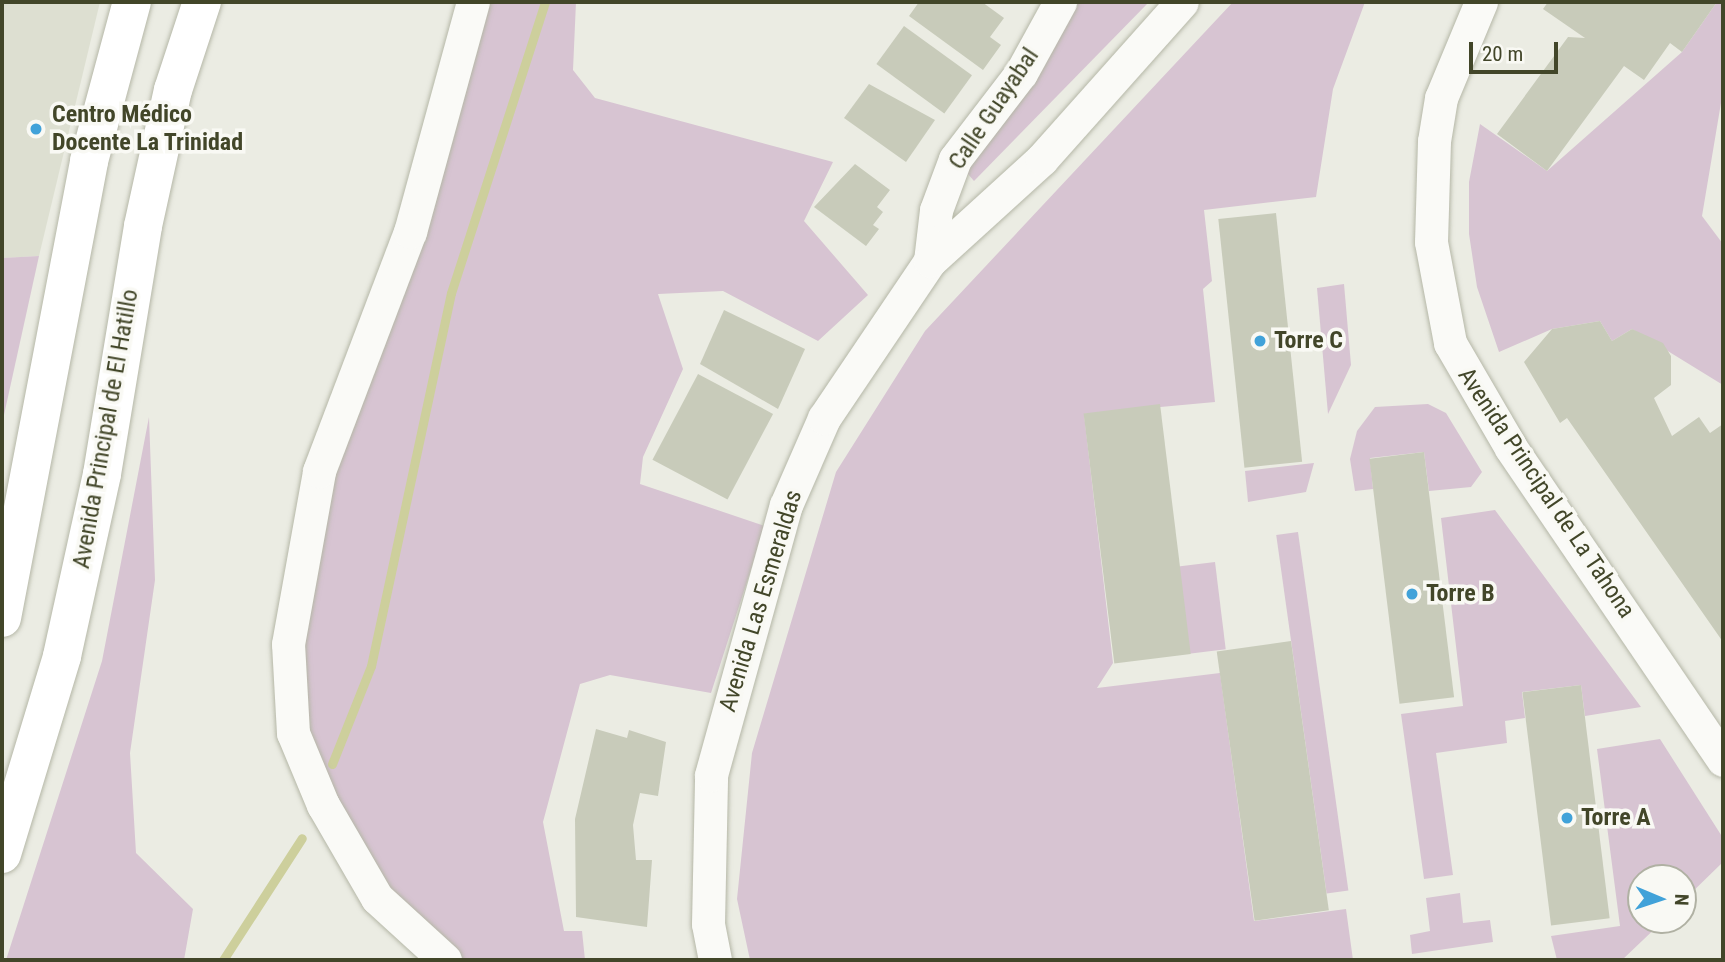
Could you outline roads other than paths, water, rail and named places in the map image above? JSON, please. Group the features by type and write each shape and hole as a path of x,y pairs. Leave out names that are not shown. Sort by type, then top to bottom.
{"main road":[{"path":"2,618 89,161 132,2"},
{"name":"Avenida Principal de El Hatillo","path":"2,854 62,656 102,474 146,212 173,90 202,2"}],"street":[{"path":"445,960 377,898 323,805 293,733 288,644 319,471 410,232 473,2"},
{"name":"Calle Guayabal","path":"930,261 936,210 955,159 1021,73 1060,2"},
{"name":"Avenida Las Esmeraldas","path":"715,960 708,924 711,775 758,593 824,418 930,261 1042,159 1182,2"},
{"name":"Avenida Principal de La Tahona","path":"1481,2 1441,98 1434,141 1431,242 1450,343 1511,448 1723,760"}],"waterway":[{"path":"332,764 371,666 451,293 545,2"},
{"path":"223,960 302,838"}],"place":[{"name":"Centro Médico Docente La Trinidad","path":"36,129"},
{"name":"Torre C","path":"1260,341"},
{"name":"Torre B","path":"1412,594"},
{"name":"Torre A","path":"1567,818"}]}
